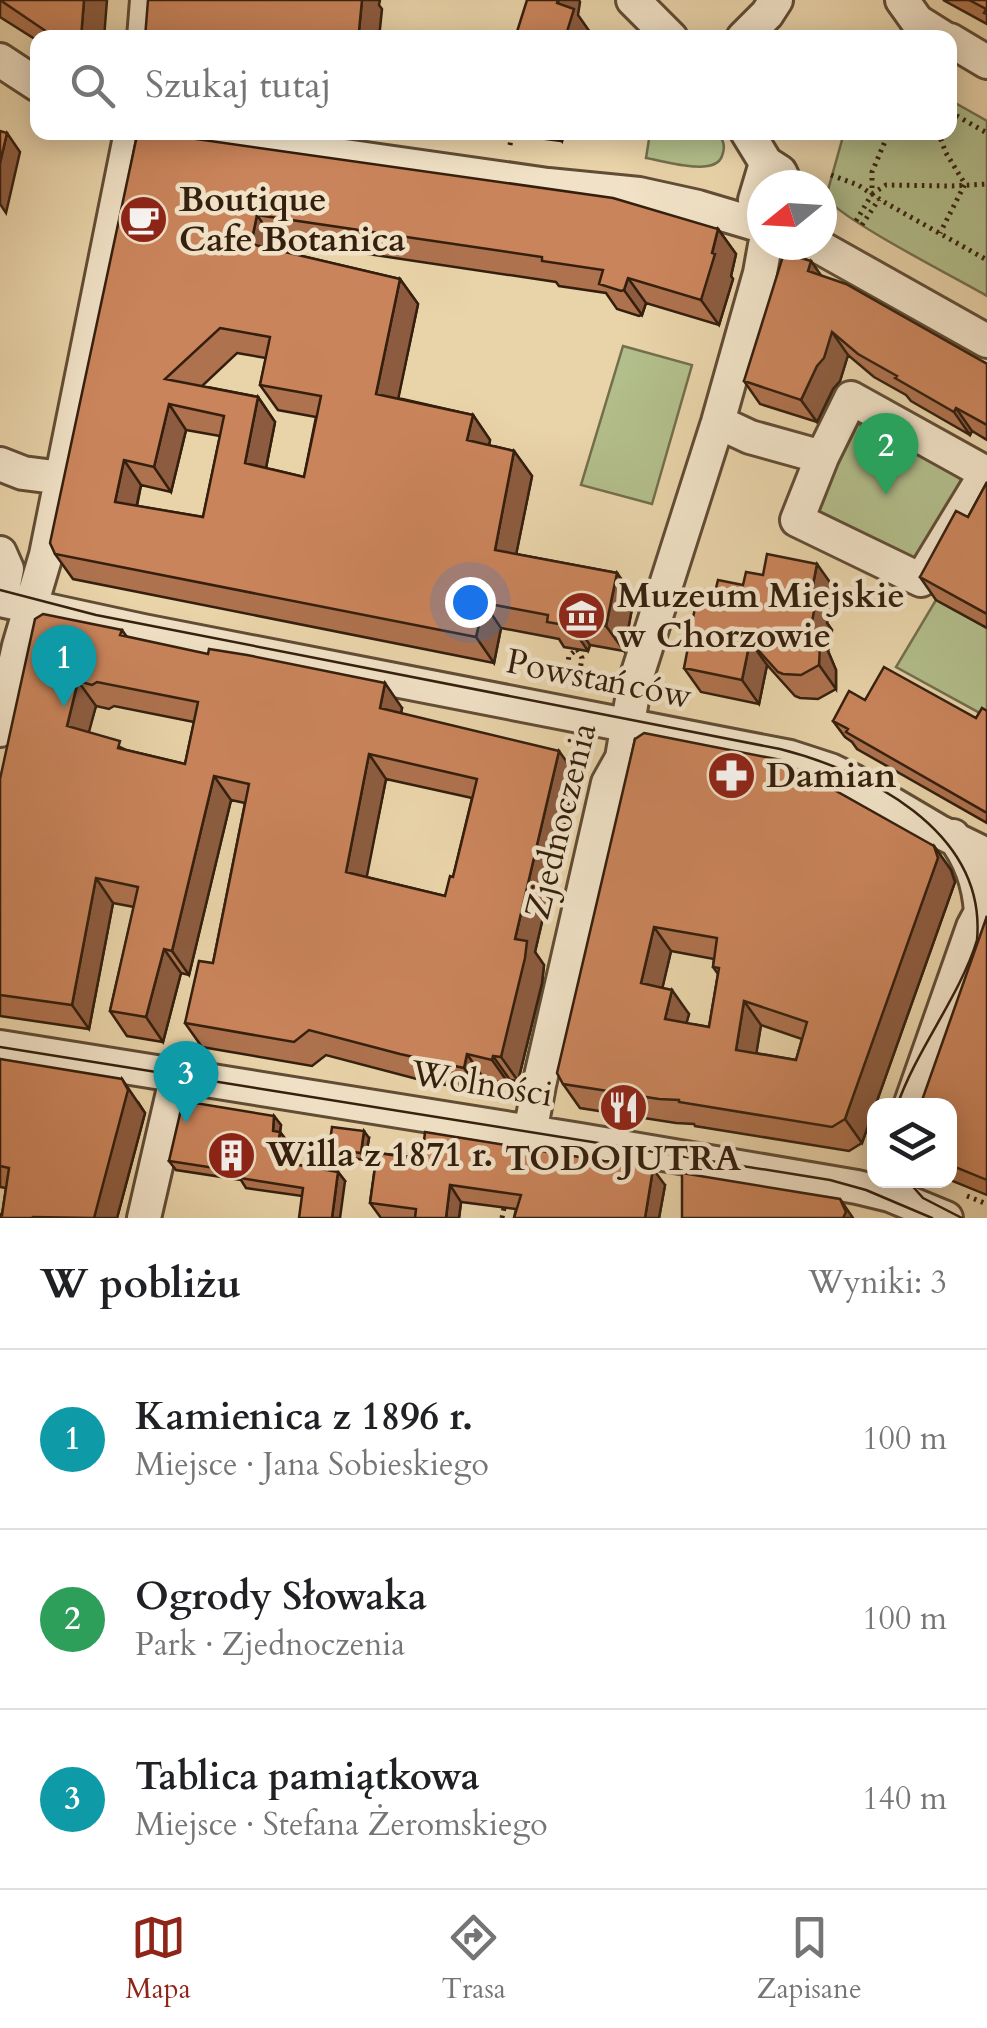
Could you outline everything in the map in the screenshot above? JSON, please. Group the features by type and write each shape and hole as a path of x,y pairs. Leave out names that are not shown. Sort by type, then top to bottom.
{"street":[{"path":"145,30 147,0"},
{"path":"633,0 663,30"},
{"path":"751,30 776,0"},
{"path":"902,0 917,21 932,30"},
{"path":"957,45 987,62"},
{"path":"0,60 30,80"},
{"path":"10,602 43,571 129,140"},
{"path":"232,140 548,185 639,194 747,221"},
{"path":"753,140 773,170"},
{"path":"837,254 987,341"},
{"name":"Zjednoczenia","path":"530,1132 608,783 622,758 637,674 718,422 762,260"},
{"path":"850,398 986,473 921,580 798,520 822,457 850,398"},
{"path":"718,422 750,437 822,457"},
{"path":"0,464 23,473 62,478"},
{"path":"0,553 7,569 10,602 0,730"},
{"name":"Powstańców","path":"10,602 768,752 810,763 853,781 987,855"},
{"path":"913,1098 973,928 984,910 977,881 952,836"},
{"name":"Wolności","path":"0,1047 857,1187 946,1218"},
{"path":"144,1218 177,1075"}],"path":[{"path":"957,116 987,133"},
{"path":"510,145 511,140"},
{"path":"879,199 859,223 872,194 872,172 886,140"},
{"path":"941,140 965,184"},
{"path":"837,177 858,185 987,260"},
{"path":"940,233 965,184"},
{"path":"872,194 886,185 987,184"},
{"path":"567,667 569,656 577,649 582,658 580,670"},
{"path":"502,1218 504,1208"}],"green space":[{"path":"957,104 987,121 987,296 837,208 837,170 834,170 842,140 957,140"},
{"path":"649,140 723,143 722,156 710,166 646,158"},
{"path":"623,346 692,365 652,504 581,485"},
{"path":"855,423 963,477 917,565 811,513"},
{"path":"936,600 987,628 987,717 896,667"}],"building":[{"path":"0,0 84,0 82,30 44,30"},
{"path":"148,0 362,0 359,30 146,30"},
{"path":"527,0 558,0 557,3 574,9 567,30 518,30"},
{"path":"969,0 987,0 987,14 986,9"},
{"path":"0,131 7,133 0,163"},
{"path":"136,140 203,140 613,198 718,229 701,300 628,278 621,291 599,284 603,270 542,261 542,257 257,215 251,244 400,279 376,394 473,415 467,440 514,451 495,550 617,573 606,626 572,620 571,626 547,622 548,615 484,603 476,637 55,554 50,543","holes":["220,328 270,337 260,385 321,396 304,477 245,463 258,397 165,379","169,404 224,416 203,517 115,502 124,460 154,467"]},
{"path":"782,260 808,260 811,261 808,271 846,284 987,364 987,425 956,408 954,412 895,378 832,332 824,358 801,400 744,381"},
{"path":"987,482 987,614 920,577 956,511 968,517"},
{"path":"767,554 817,564 809,605 815,606 811,627 820,646 819,665 801,675 783,674 750,641 742,680 684,668 700,589 715,592 718,580 743,585 746,572 763,575"},
{"path":"43,614 122,630 120,635 208,654 209,649 247,655 385,683 380,708 559,751 515,939 527,941 525,958 501,1057 493,1056 492,1060 467,1054 464,1068 309,1030 294,1042 185,1023 199,961 213,963 249,784 214,776 172,951 164,949 146,1017 110,1011 138,887 96,878 72,1005 0,995 0,779 35,619","holes":["78,681 198,702 185,764 118,748 120,741 67,726","369,754 477,779 445,896 346,872"]},
{"path":"884,667 976,718 982,708 987,711 987,813 833,721 849,691 865,700"},
{"path":"644,733 781,760 934,846 938,858 845,1119 832,1127 563,1084 557,1073 635,739","holes":["654,927 717,938 713,967 719,968 709,1027 665,1019 672,990 641,983","744,1001 807,1022 796,1060 736,1050"]},
{"path":"987,916 987,1180 957,1168 957,1098 923,1098"},
{"path":"0,1059 122,1079 128,1090 94,1218 0,1218 9,1168 0,1166"},
{"name":"Willa z 1871 r.","path":"183,1101 274,1116 273,1131 280,1132 275,1161 338,1172 332,1218 299,1218 303,1188 240,1178 241,1172 169,1161"},
{"path":"332,1127 364,1131 361,1153 329,1149"},
{"path":"425,1132 653,1169 645,1218 514,1218 521,1195 450,1185 446,1218 415,1218 416,1209 370,1203 377,1153 422,1159"},
{"path":"682,1173 840,1199 846,1212 843,1218 682,1218"}],"tram line":[{"path":"0,590 96,615 780,749 847,772 881,789 941,836 962,866 975,901 977,940 960,982 900,1098"},
{"path":"0,1047 830,1180 866,1190 932,1218"},
{"path":"914,1188 923,1198 962,1218"}],"place":[{"name":"Boutique Cafe Botanica","path":"144,220"},
{"name":"Ogrody Słowaka","path":"886,495"},
{"name":"Muzeum Miejskie w Chorzowie","path":"582,616"},
{"name":"Kamienica z 1896 r.","path":"64,707"},
{"name":"Damian","path":"731,776"},
{"name":"TODOJUTRA","path":"623,1107"},
{"name":"Tablica pamiątkowa","path":"186,1123"},
{"name":"Willa z 1871 r.","path":"231,1155"}]}
